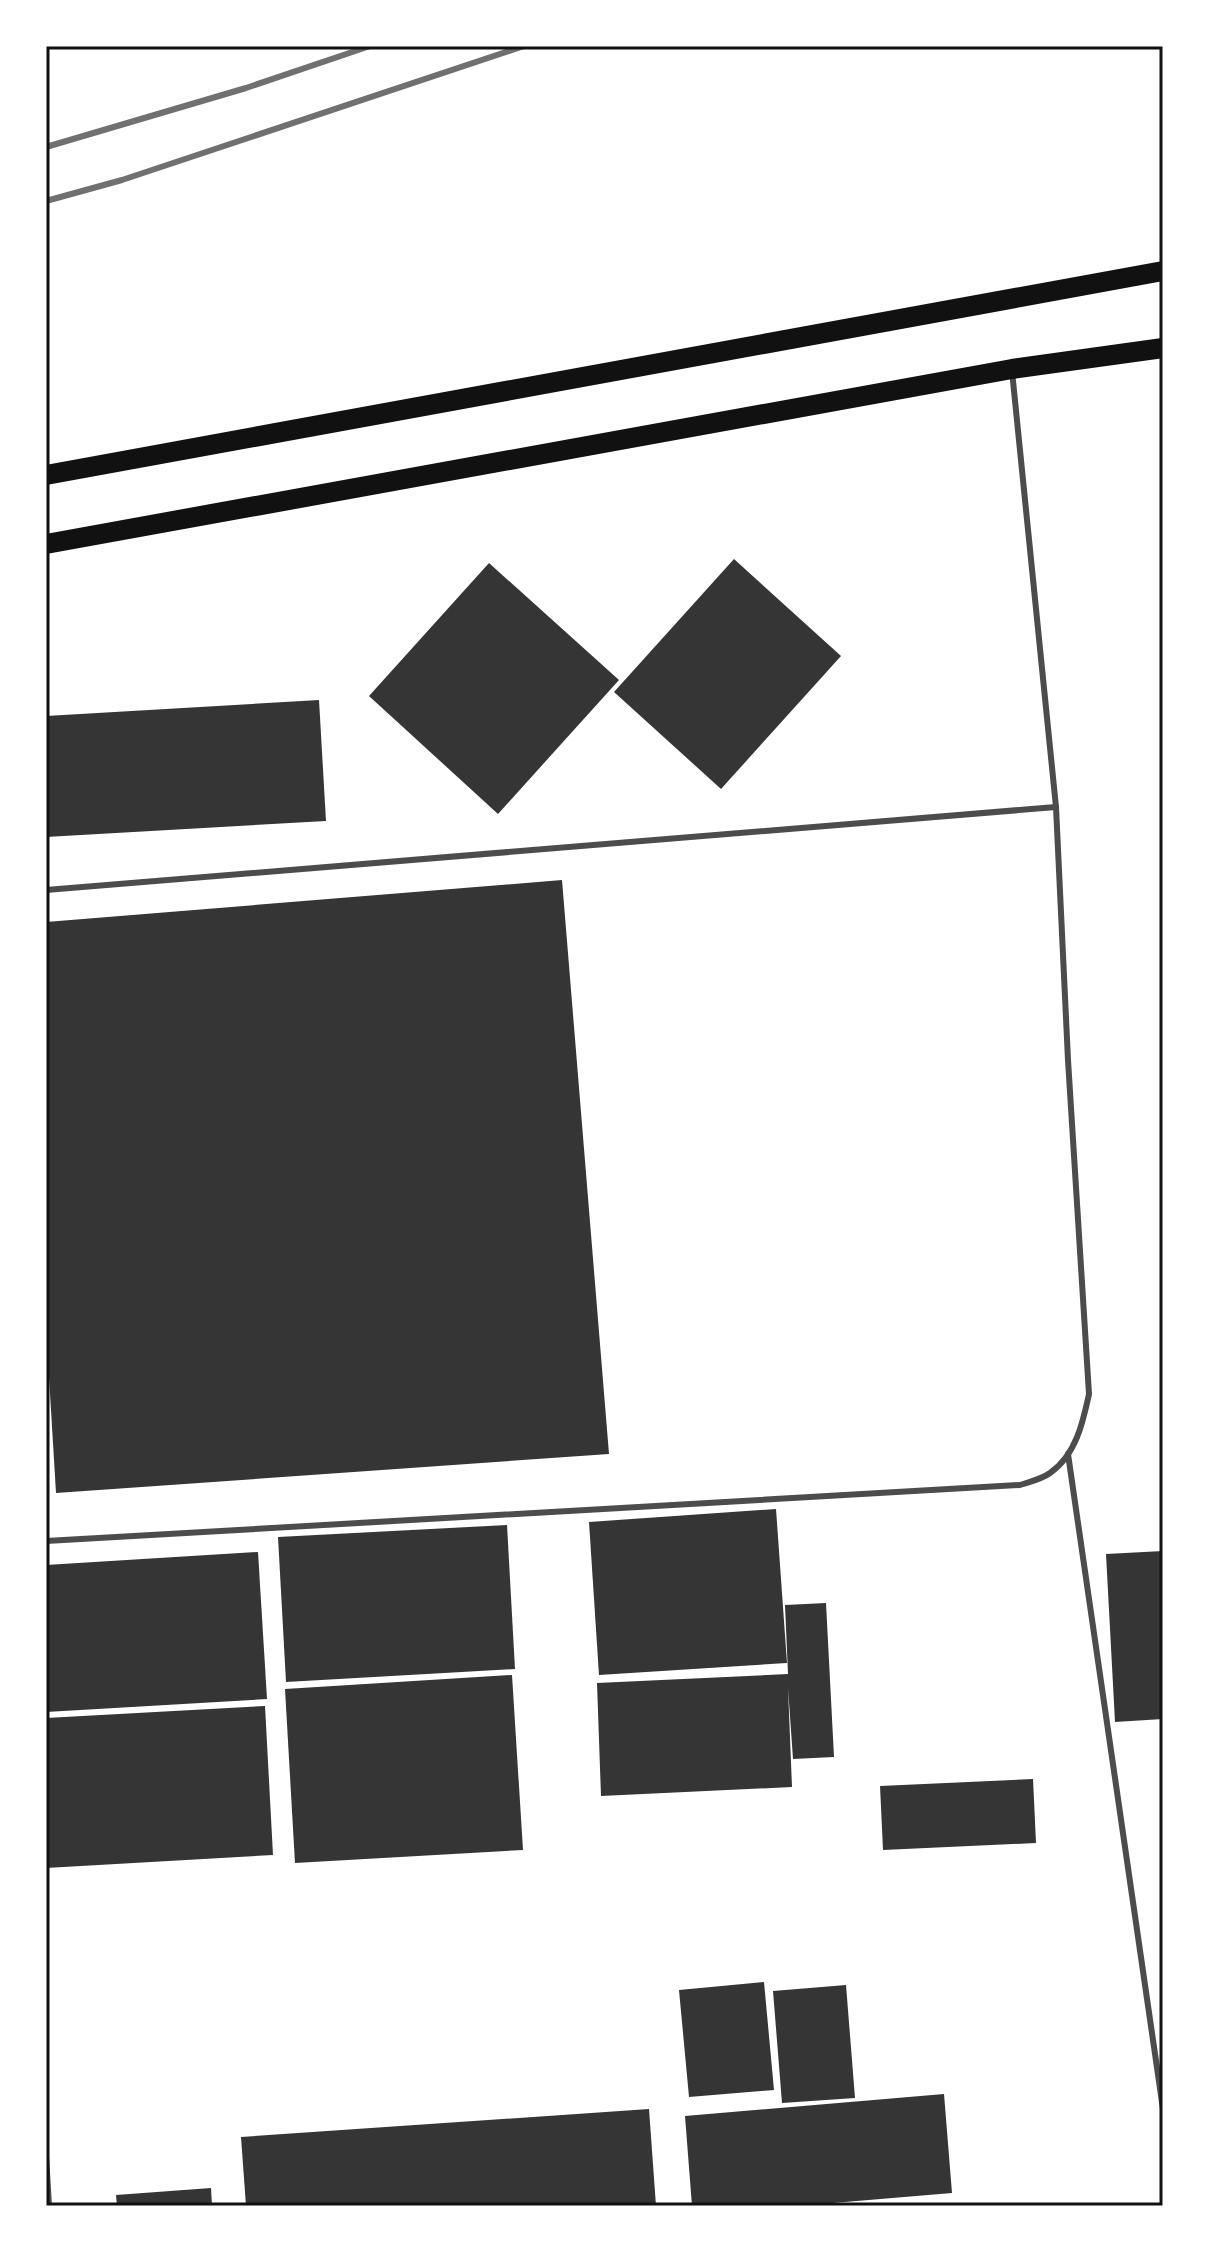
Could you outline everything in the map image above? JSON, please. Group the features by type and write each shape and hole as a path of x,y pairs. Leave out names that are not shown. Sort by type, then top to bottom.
{"main road":[{"path":"46,475 1163,271"},
{"path":"46,544 1012,369 1163,348"}],"lane":[{"path":"46,1541 1020,1485 1050,1474 1068,1454 1082,1427 1089,1394 1056,807 1012,369"},
{"path":"46,890 1056,807"},
{"path":"1068,1454 1163,2109"},
{"path":"46,2156 49,2206"}],"building":[{"path":"734,559 841,656 721,789 614,692"},
{"path":"489,563 619,680 498,814 369,696"},
{"path":"319,700 326,821 46,837 46,716"},
{"path":"562,880 609,1454 56,1493 46,1327 46,922"},
{"path":"776,1509 787,1663 599,1675 589,1522"},
{"path":"507,1525 515,1669 286,1682 278,1537"},
{"path":"1163,1551 1163,1719 1115,1722 1106,1554"},
{"path":"258,1552 267,1699 46,1712 46,1565"},
{"path":"826,1603 834,1757 793,1759 788,1688 792,1787 601,1796 597,1683 788,1674 785,1605"},
{"path":"512,1675 523,1850 295,1863 285,1689"},
{"path":"265,1706 273,1855 46,1868 46,1718"},
{"path":"1033,1779 1036,1843 883,1850 880,1786"},
{"path":"764,1982 774,2090 689,2097 679,1990"},
{"path":"846,1985 855,2098 782,2103 773,1991"},
{"path":"944,2094 952,2193 797,2206 692,2206 685,2116"},
{"path":"649,2109 656,2206 246,2206 241,2137"},
{"path":"211,2188 212,2206 117,2206 116,2195"}],"railway":[{"path":"46,147 246,88 370,46"},
{"path":"46,201 122,180 524,46"}]}
